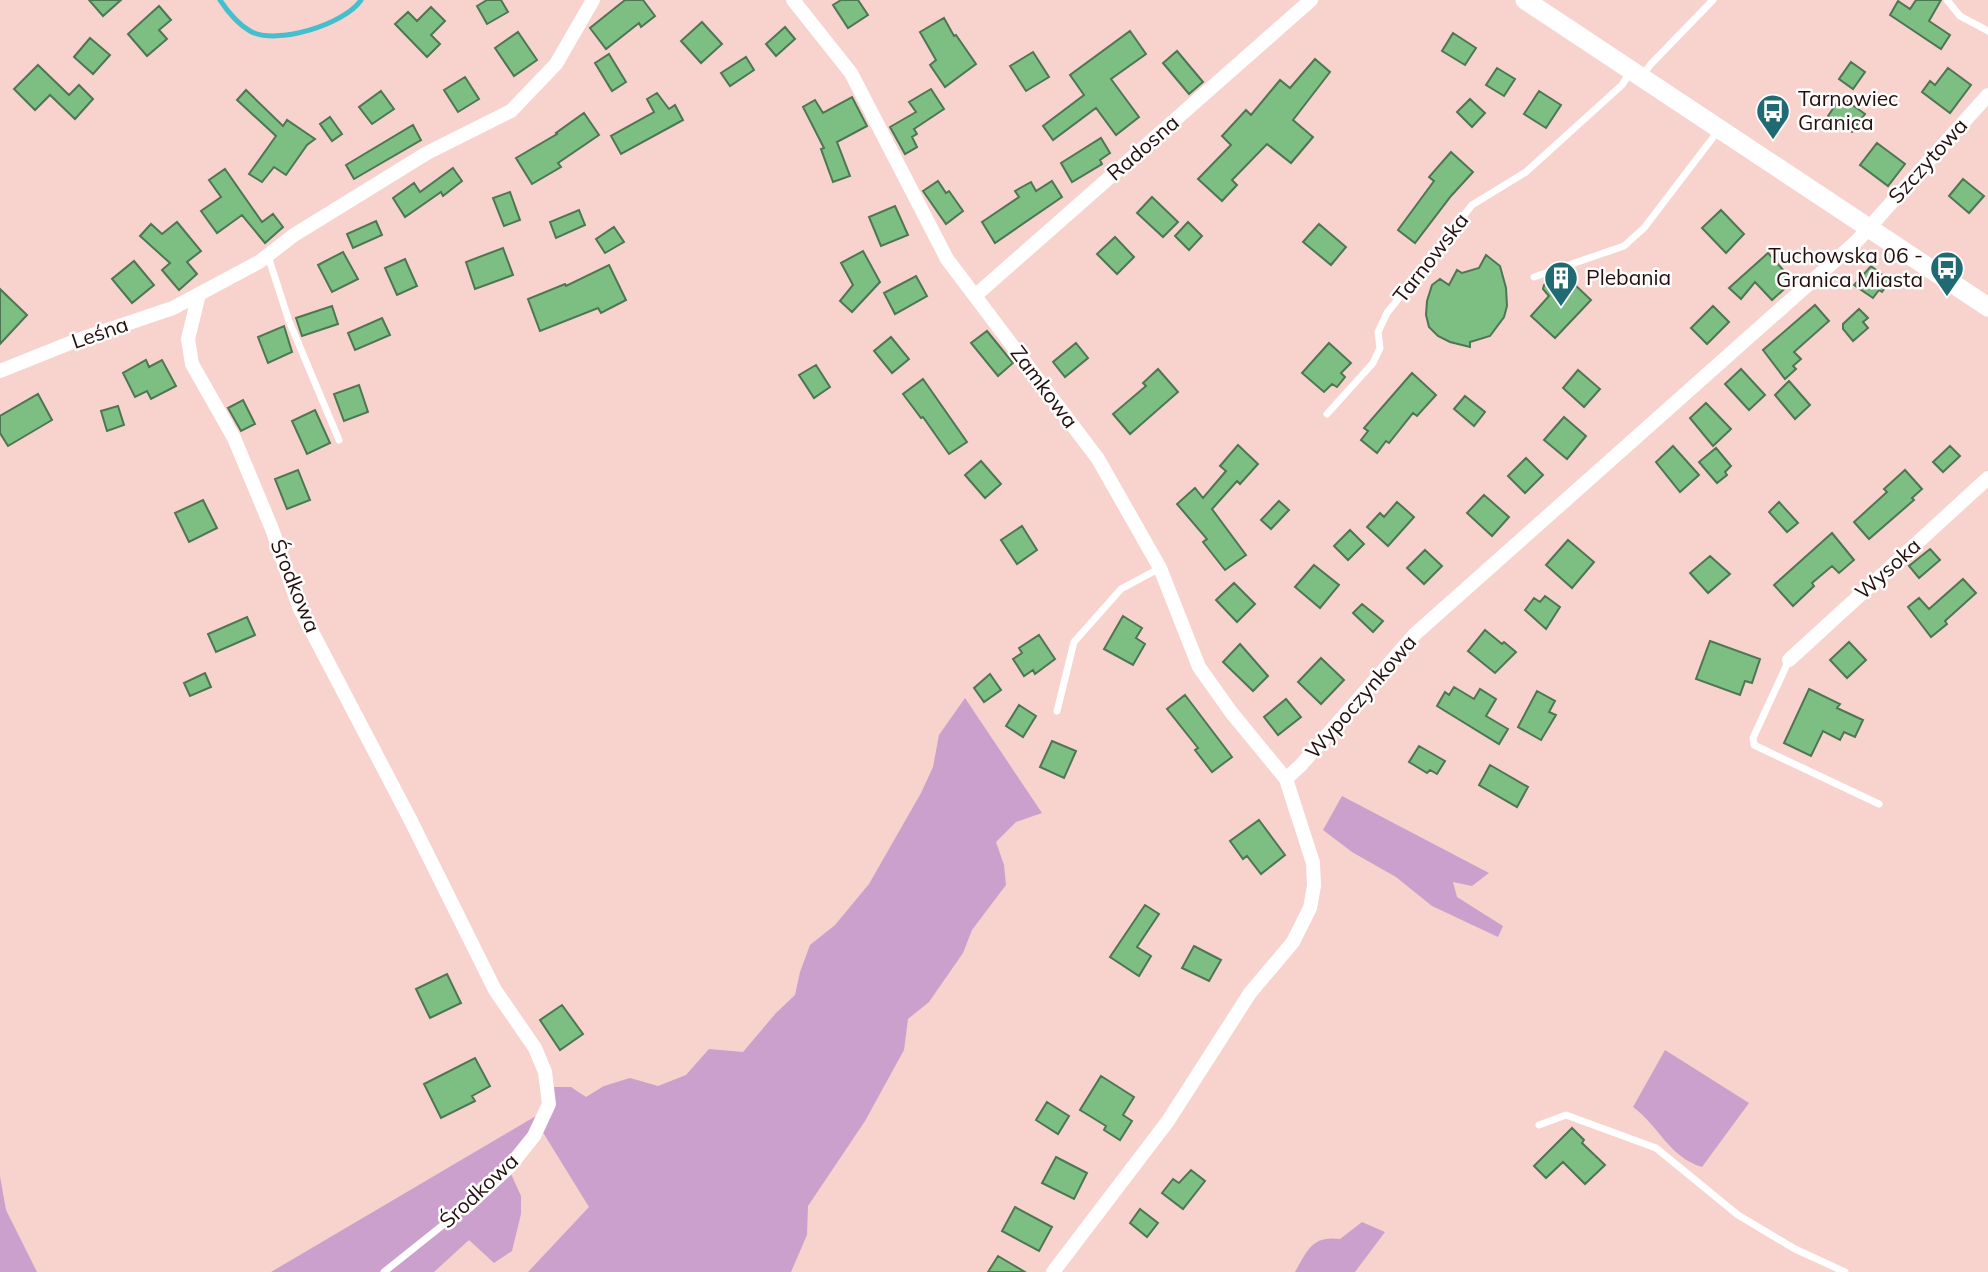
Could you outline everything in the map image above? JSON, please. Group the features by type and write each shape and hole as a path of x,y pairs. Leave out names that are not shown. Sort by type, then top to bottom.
{"main road":[{"path":"1525,0 1988,307"}],"street":[{"path":"199,294 268,255 294,235 426,153 511,111 556,64 593,0"},
{"name":"Zamkowa","path":"793,0 851,73 947,259 1098,459 1160,568 1199,667 1231,712 1286,779"},
{"name":"Radosna","path":"976,295 1311,0"},
{"name":"Szczytowa","path":"1868,228 1988,94"},
{"name":"Wypoczynkowa","path":"1286,779 1414,635 1838,258 1868,228"},
{"name":"Leśna","path":"0,372 75,341 173,308 199,294"},
{"name":"Środkowa","path":"199,294 188,339 192,364 234,438 272,529 299,607 410,819 495,990 535,1048 545,1072 549,1104 534,1136 510,1166 468,1205"},
{"name":"Wysoka","path":"1789,660 1988,478"},
{"path":"1053,1272 1168,1121 1250,993 1293,942 1310,908 1314,886 1313,863 1286,779"}],"lane":[{"name":"Tarnowska","path":"1327,415 1373,363 1380,348 1378,332 1387,313 1472,205 1526,172 1622,85 1651,64 1713,0"},
{"path":"1947,0 1960,16 1988,31"},
{"path":"1534,277 1624,246 1632,240 1720,129"},
{"path":"268,255 289,321 339,440"},
{"path":"1057,711 1074,642 1121,589 1160,568"},
{"path":"1789,660 1752,738 1754,745 1880,804"},
{"path":"1539,1125 1566,1115 1657,1148 1738,1215 1796,1249 1845,1272"},
{"name":"Środkowa","path":"384,1272 468,1205"}],"shaded area":[{"path":"965,698 1042,813 1016,822 996,842 1004,865 1006,885 972,930 963,953 929,1002 908,1019 904,1050 865,1121 808,1206 807,1235 791,1272 528,1272 589,1207 539,1126 507,1165 521,1196 521,1214 512,1251 494,1263 469,1240 434,1272 271,1272 546,1110 548,1087 571,1087 586,1097 604,1086 630,1078 658,1086 686,1075 709,1049 743,1052 795,995 810,945 835,925 869,884 921,793 933,767 939,735"},
{"path":"1342,796 1489,873 1472,886 1453,882 1457,897 1503,926 1498,937 1432,906 1396,877 1352,852 1323,830"},
{"path":"1665,1050 1749,1103 1702,1167 1681,1156 1633,1107"},
{"path":"0,1176 6,1210 37,1272 0,1272"},
{"path":"1362,1222 1385,1232 1355,1272 1295,1272 1311,1246 1331,1238 1340,1239"}],"building":[{"path":"89,0 121,0 103,16"},
{"path":"487,0 501,0 508,12 487,24 477,6"},
{"path":"625,0 643,0 655,16 641,27 639,23 606,49 590,28"},
{"path":"841,0 858,0 868,15 848,28 833,5"},
{"path":"1916,0 1941,0 1929,21 1950,35 1941,49 1890,15 1898,1 1910,9"},
{"path":"159,6 171,20 159,30 167,39 147,56 128,34"},
{"path":"431,7 445,21 431,35 440,44 427,57 395,24 408,12 417,21"},
{"path":"944,18 976,64 945,87 930,65 936,60 920,32"},
{"path":"702,22 722,44 701,63 681,41"},
{"path":"785,27 795,39 776,56 766,44"},
{"path":"1130,31 1146,54 1111,79 1139,117 1116,135 1096,108 1053,140 1043,126 1084,95 1070,75"},
{"path":"518,32 537,60 514,76 495,48"},
{"path":"1453,33 1476,48 1465,65 1442,51"},
{"path":"90,38 110,55 93,74 74,57"},
{"path":"1177,51 1203,82 1189,94 1163,63"},
{"path":"1033,52 1049,77 1026,91 1010,66"},
{"path":"609,54 626,82 612,91 595,63"},
{"path":"746,57 754,70 730,86 721,73"},
{"path":"1315,59 1330,72 1293,120 1313,137 1291,163 1267,144 1232,180 1237,185 1222,201 1198,179 1231,145 1222,136 1246,110 1251,115 1280,80 1290,88"},
{"path":"1851,62 1865,72 1853,89 1839,79"},
{"path":"38,65 69,95 79,85 93,99 75,119 50,95 35,110 14,89"},
{"path":"1497,68 1515,79 1504,96 1486,85"},
{"path":"1948,68 1971,85 1950,113 1922,92 1930,81 1935,85"},
{"path":"465,77 479,99 458,112 444,90"},
{"path":"931,89 944,109 914,129 917,134 912,137 917,147 905,154 890,127 916,112 909,102"},
{"path":"246,90 283,126 287,120 315,139 307,145 286,175 274,167 262,182 249,174 276,136 237,100"},
{"path":"381,91 394,109 372,124 359,107"},
{"path":"1539,91 1561,105 1546,128 1524,114"},
{"path":"657,93 669,109 675,105 683,120 621,154 611,136 654,112 647,99"},
{"path":"852,97 867,126 837,142 850,176 833,182 821,149 824,148 803,107 815,100 823,113"},
{"path":"1841,97 1865,114 1852,132 1828,116"},
{"path":"1470,99 1485,113 1472,127 1457,112"},
{"path":"584,113 599,135 558,163 561,167 532,184 516,158 557,134"},
{"path":"330,117 342,134 332,141 320,124"},
{"path":"413,125 421,140 354,179 346,165"},
{"path":"1101,138 1110,153 1100,160 1102,164 1072,182 1061,163"},
{"path":"1877,143 1905,164 1888,186 1860,165"},
{"path":"1451,152 1473,172 1415,243 1398,230 1434,181 1429,177"},
{"path":"453,168 462,181 443,196 441,192 405,217 393,198 414,183 420,192"},
{"path":"225,169 262,222 273,214 283,227 265,243 242,215 217,233 201,211 221,197 209,180"},
{"path":"1963,179 1984,196 1969,213 1949,196"},
{"path":"938,181 963,211 946,224 923,191"},
{"path":"1052,181 1062,197 995,243 982,222 1019,197 1015,191 1031,182 1036,191"},
{"path":"510,192 520,220 504,226 493,198"},
{"path":"1152,197 1178,222 1163,237 1137,213"},
{"path":"895,206 908,235 881,246 869,217"},
{"path":"579,210 585,225 556,238 550,222"},
{"path":"1721,210 1744,234 1726,253 1702,228"},
{"path":"376,221 382,235 353,248 347,234"},
{"path":"177,222 201,251 187,262 197,274 179,290 162,270 170,263 140,236 151,224 162,234"},
{"path":"1188,222 1202,236 1189,250 1175,236"},
{"path":"1319,224 1346,247 1331,265 1303,242"},
{"path":"614,227 624,242 605,253 596,239"},
{"path":"1115,237 1134,257 1117,274 1097,254"},
{"path":"503,248 513,275 475,289 466,262"},
{"path":"863,251 880,282 852,312 840,301 853,285 841,263"},
{"path":"343,252 358,279 332,292 318,265"},
{"path":"1768,253 1793,281 1772,300 1755,282 1741,299 1729,288"},
{"path":"1486,255 1500,266 1506,288 1507,306 1504,317 1490,336 1470,342 1470,347 1438,336 1429,327 1426,315 1432,285 1440,279 1449,285 1457,270 1462,273 1479,268"},
{"path":"405,259 417,286 397,295 385,268"},
{"path":"134,261 154,285 132,303 112,279"},
{"path":"609,265 626,300 601,313 598,308 540,331 528,299 565,284 566,286"},
{"path":"1871,266 1890,281 1882,292 1879,290 1873,298 1854,285"},
{"path":"916,276 927,296 895,314 884,293"},
{"name":"Plebania","path":"1552,279 1563,288 1571,281 1591,300 1555,338 1531,316 1549,296 1543,289"},
{"path":"0,289 27,315 0,344"},
{"path":"1815,305 1829,321 1794,352 1801,359 1793,366 1796,369 1785,379 1763,350"},
{"path":"332,306 338,324 302,336 296,318"},
{"path":"1713,306 1729,322 1707,344 1691,328"},
{"path":"1859,309 1868,318 1863,322 1868,328 1853,341 1843,329 1843,324"},
{"path":"382,318 390,335 355,350 348,333"},
{"path":"284,326 292,352 268,363 258,337"},
{"path":"987,331 1013,363 998,376 971,343"},
{"path":"891,337 909,359 892,373 874,351"},
{"path":"1076,343 1088,358 1065,377 1053,362"},
{"path":"1329,343 1351,363 1341,373 1345,377 1337,387 1332,384 1324,392 1302,373"},
{"path":"146,360 149,367 162,360 176,386 151,399 147,391 135,397 123,373"},
{"path":"816,365 830,387 814,398 799,375"},
{"path":"1158,369 1178,392 1130,434 1113,414 1146,386 1143,383"},
{"path":"1741,369 1765,395 1749,410 1725,384"},
{"path":"1578,370 1600,389 1584,407 1563,388"},
{"path":"1412,373 1436,395 1417,416 1413,413 1389,443 1386,441 1377,453 1361,440 1368,431 1364,428"},
{"path":"923,379 967,442 949,454 903,394"},
{"path":"1789,381 1810,405 1795,419 1775,395"},
{"path":"359,385 368,412 344,421 334,394"},
{"path":"38,394 52,420 8,446 0,433 0,416"},
{"path":"1465,396 1485,412 1474,426 1454,409"},
{"path":"243,400 255,424 241,431 228,408"},
{"path":"1706,403 1731,429 1713,446 1690,418"},
{"path":"118,406 124,425 107,431 101,411"},
{"path":"315,410 330,443 307,454 292,421"},
{"path":"1564,417 1586,436 1567,459 1544,440"},
{"path":"1238,445 1258,464 1240,484 1237,481 1212,509 1246,555 1225,570 1203,542 1207,539 1177,504 1195,488 1203,498 1226,471 1220,466"},
{"path":"1673,446 1699,475 1680,492 1656,462"},
{"path":"1950,446 1960,456 1943,472 1933,462"},
{"path":"1716,448 1731,466 1725,472 1727,475 1717,483 1699,462"},
{"path":"1526,458 1543,475 1525,493 1508,476"},
{"path":"981,461 1001,484 985,498 965,475"},
{"path":"298,470 310,500 287,509 275,479"},
{"path":"1905,470 1922,489 1912,498 1914,500 1869,539 1854,522 1887,492 1884,489"},
{"path":"1484,495 1509,517 1492,536 1467,513"},
{"path":"203,500 217,528 189,542 175,513"},
{"path":"1279,501 1289,510 1271,529 1261,520"},
{"path":"1397,502 1414,517 1388,546 1367,527 1380,513 1384,517"},
{"path":"1779,502 1798,523 1787,532 1769,512"},
{"path":"1022,526 1037,550 1017,564 1001,540"},
{"path":"1350,530 1364,544 1348,560 1334,546"},
{"path":"1832,533 1854,560 1839,573 1832,566 1812,583 1814,586 1793,606 1774,585"},
{"path":"1568,540 1594,562 1572,588 1546,565"},
{"path":"1930,549 1940,560 1919,578 1909,566"},
{"path":"1425,550 1442,566 1424,584 1407,568"},
{"path":"1710,556 1730,574 1708,593 1690,573"},
{"path":"1314,565 1339,585 1320,608 1295,587"},
{"path":"1963,579 1976,593 1931,637 1908,607 1919,598 1929,609"},
{"path":"1234,583 1255,604 1237,622 1216,600"},
{"path":"1545,596 1560,607 1546,629 1525,610 1534,598 1540,602"},
{"path":"1362,604 1383,621 1373,632 1353,613"},
{"path":"1123,616 1142,628 1136,638 1145,644 1133,665 1104,649"},
{"path":"247,617 255,635 216,652 208,634"},
{"path":"1485,630 1516,652 1495,673 1468,651"},
{"path":"1039,635 1055,659 1035,674 1033,670 1024,676 1013,659 1022,653 1019,648"},
{"path":"1710,641 1760,659 1752,683 1745,681 1740,695 1696,679"},
{"path":"1849,642 1866,660 1847,678 1830,660"},
{"path":"1240,644 1268,676 1253,691 1223,662"},
{"path":"1321,658 1344,680 1321,704 1298,682"},
{"path":"205,673 211,687 190,696 184,683"},
{"path":"990,674 1001,690 984,702 974,688"},
{"path":"1454,687 1474,699 1480,689 1496,699 1486,716 1508,729 1499,744 1437,706 1445,692 1449,695"},
{"path":"1809,689 1840,704 1837,708 1863,720 1855,737 1844,732 1840,740 1823,731 1811,756 1784,743"},
{"path":"1537,691 1555,701 1549,712 1556,715 1541,740 1518,727"},
{"path":"1185,695 1232,757 1212,772 1195,750 1198,748 1167,709"},
{"path":"1286,699 1301,717 1278,735 1264,717"},
{"path":"1019,705 1036,716 1023,737 1006,726"},
{"path":"1052,741 1076,751 1064,778 1040,767"},
{"path":"1419,746 1445,761 1437,774 1430,770 1427,773 1409,762"},
{"path":"1490,765 1528,787 1517,807 1479,785"},
{"path":"1259,820 1285,855 1261,874 1247,856 1243,859 1230,841"},
{"path":"1145,905 1159,914 1137,947 1151,956 1139,976 1110,957"},
{"path":"1194,946 1221,960 1209,981 1182,968"},
{"path":"447,974 461,1003 430,1018 416,989"},
{"path":"562,1005 583,1034 560,1050 540,1020"},
{"path":"475,1058 490,1086 472,1096 475,1101 441,1118 424,1084"},
{"path":"1101,1076 1134,1097 1123,1115 1132,1121 1120,1140 1104,1130 1106,1126 1080,1110"},
{"path":"1047,1102 1069,1116 1058,1134 1036,1120"},
{"path":"1572,1128 1584,1140 1582,1143 1605,1165 1585,1184 1563,1162 1546,1178 1534,1166"},
{"path":"1056,1157 1087,1173 1074,1199 1042,1183"},
{"path":"1191,1170 1205,1181 1183,1209 1162,1193 1173,1179 1179,1183"},
{"path":"1015,1207 1052,1227 1039,1251 1002,1231"},
{"path":"1140,1209 1158,1223 1147,1237 1130,1223"},
{"path":"998,1256 1025,1272 988,1272"}],"waterway":[{"path":"220,0 233,17 250,31 276,36 326,24 353,9 361,0"}],"place":[{"name":"Tarnowiec Granica","path":"1773,141"},
{"name":"Tuchowska 06 - Granica Miasta","path":"1947,298"},
{"name":"Plebania","path":"1561,308"}]}
